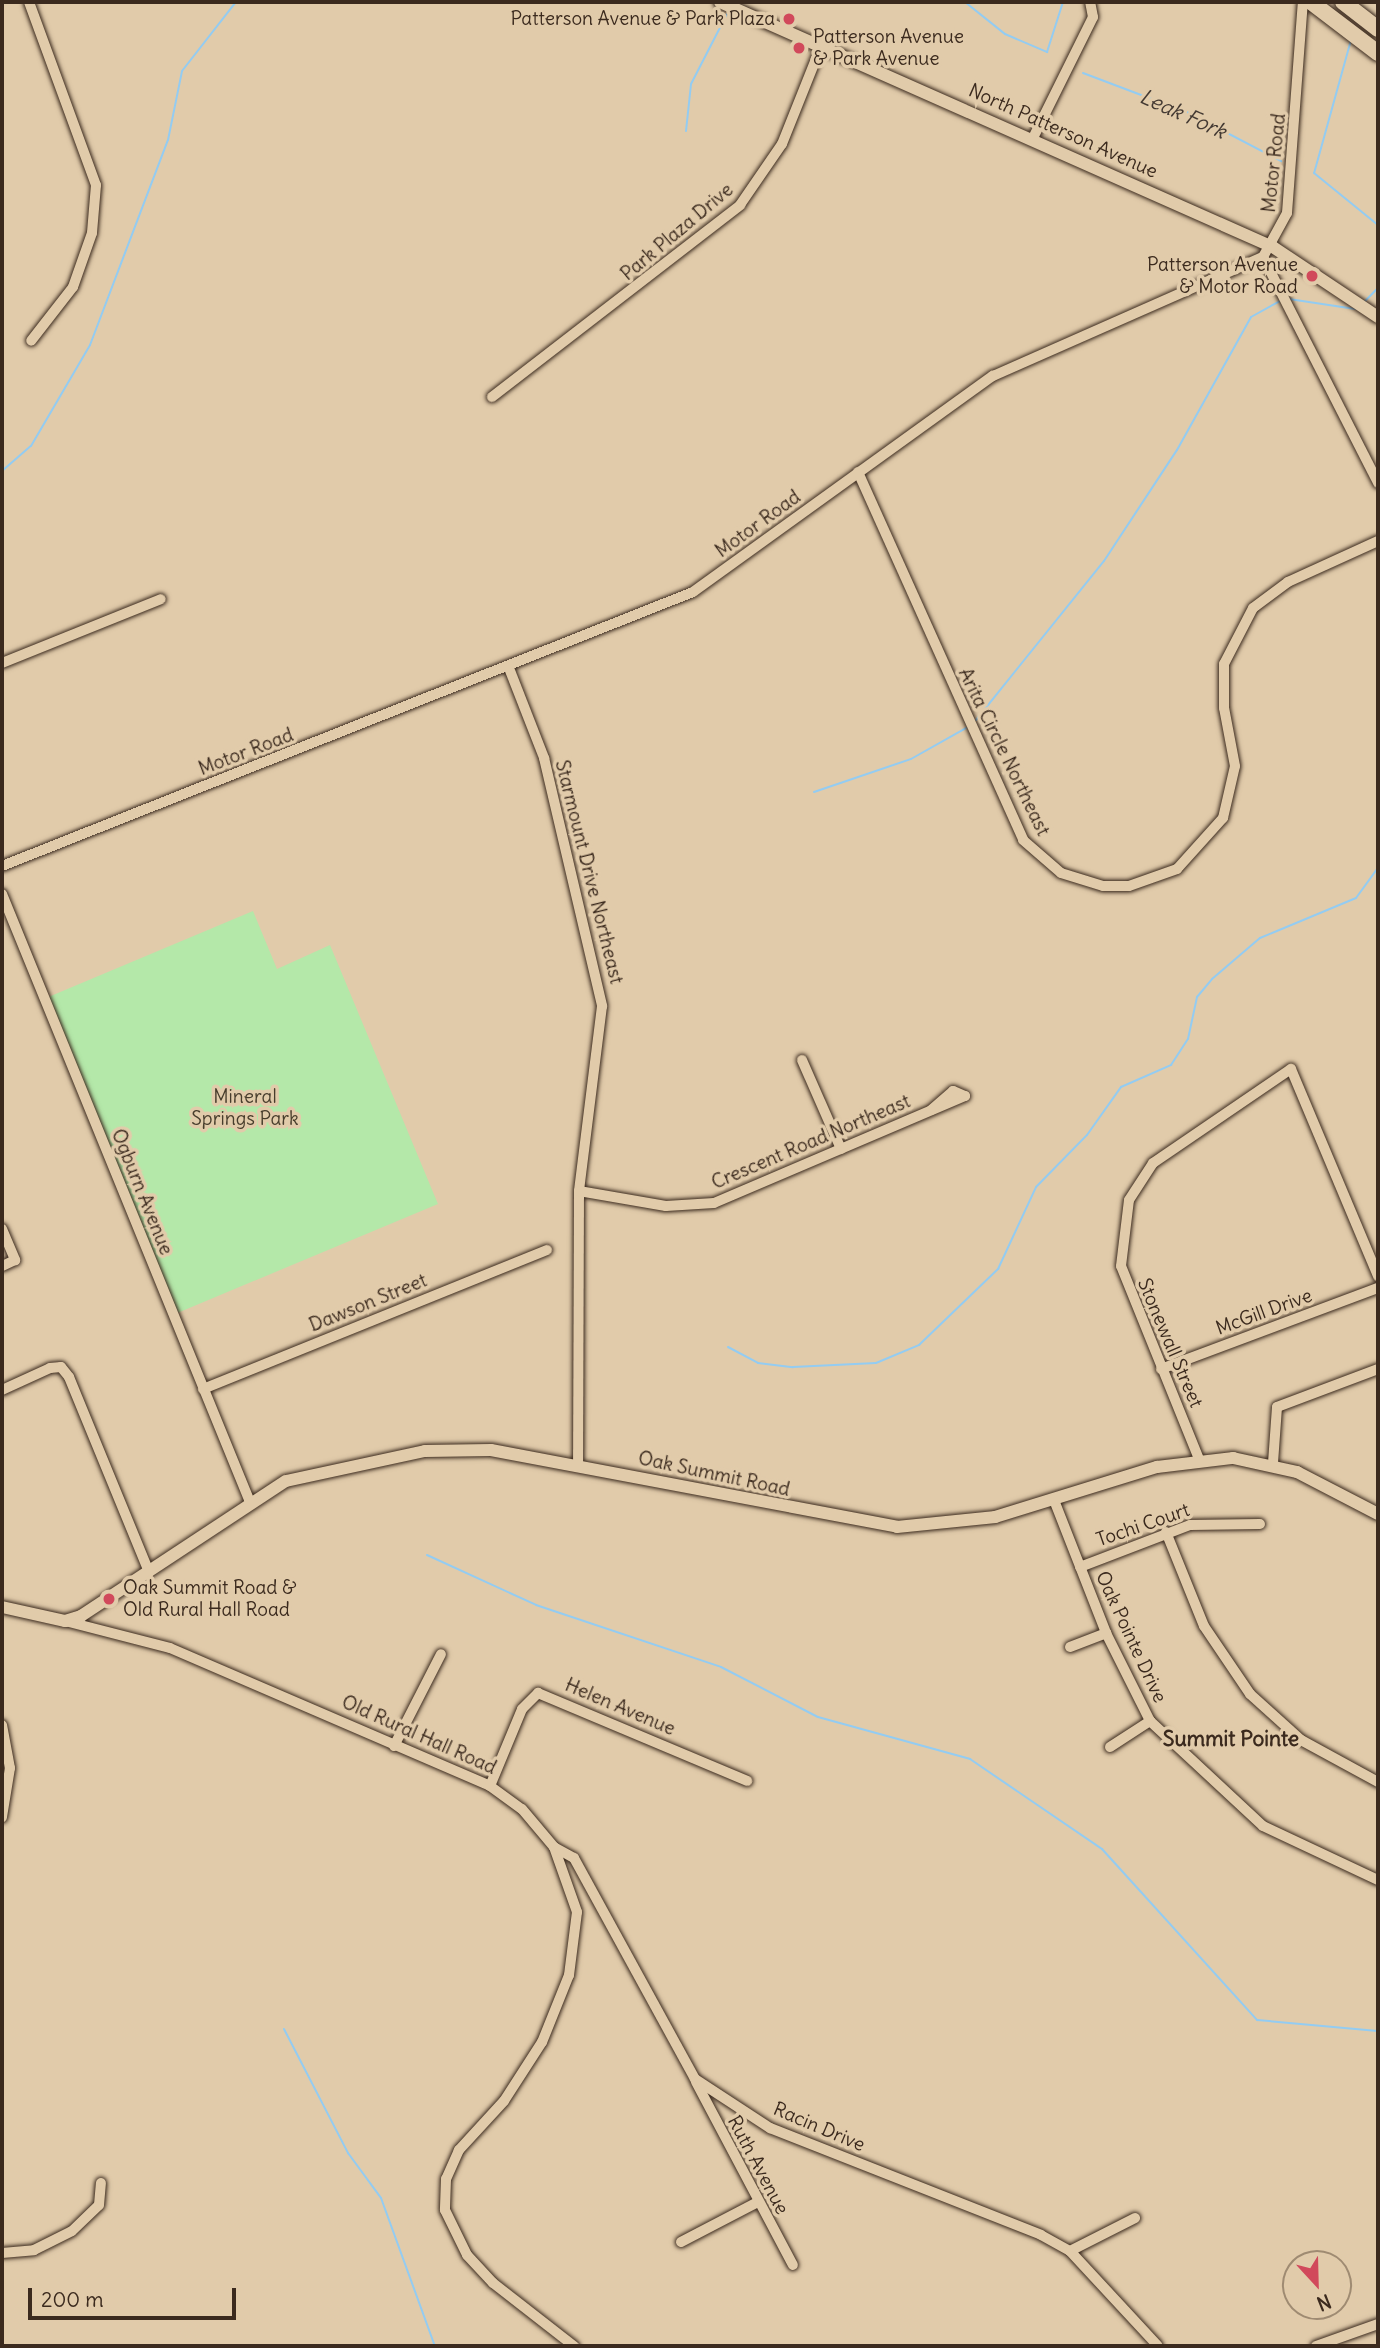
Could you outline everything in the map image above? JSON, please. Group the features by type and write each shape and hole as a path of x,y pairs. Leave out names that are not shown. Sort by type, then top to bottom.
{"highway":[{"path":"1311,2 1378,53"},
{"path":"1343,2 1378,29"}],"main road":[{"name":"North Patterson Avenue","path":"720,2 822,44 1273,247 1378,317"},
{"name":"Oak Summit Road","path":"65,1621 107,1603 250,1502 322,1469 425,1451 491,1450 897,1527 995,1517 1199,1459 1273,1463 1336,1487 1378,1514"},
{"name":"Old Rural Hall Road","path":"2,1607 65,1621"}],"street":[{"path":"29,2 96,186 92,233 72,287 31,341"},
{"path":"1033,138 1093,18 1090,2"},
{"name":"Motor Road","path":"2,866 509,668 693,592 993,376 1263,257 1273,247 1285,223 1292,183 1303,2"},
{"name":"Park Plaza Drive","path":"492,397 740,205 782,144 822,44"},
{"path":"1263,257 1378,483"},
{"name":"Arita Circle Northeast","path":"858,472 1023,840 1061,873 1103,886 1129,886 1177,869 1223,818 1235,776 1224,664 1253,608 1277,588 1378,541"},
{"path":"2,663 161,599"},
{"name":"Starmount Drive Northeast","path":"509,668 544,758 601,993 600,1056 579,1191 578,1466"},
{"name":"Ogburn Avenue","path":"2,894 250,1502"},
{"path":"802,1060 841,1149"},
{"name":"Stonewall Street","path":"1199,1459 1121,1266 1129,1200 1145,1172 1174,1144 1291,1069 1378,1276"},
{"name":"Crescent Road Northeast","path":"579,1191 690,1207 741,1194 931,1110"},
{"path":"2,1230 15,1260 2,1266"},
{"name":"Dawson Street","path":"203,1389 547,1250"},
{"name":"McGill Drive","path":"1161,1369 1378,1288"},
{"path":"2,1390 50,1368 61,1367 69,1377 149,1572"},
{"path":"1273,1463 1277,1407 1378,1369"},
{"name":"Oak Pointe Drive","path":"1054,1500 1106,1633 1150,1721 1263,1826 1378,1880"},
{"name":"Tochi Court","path":"1080,1567 1166,1532 1217,1521 1260,1524"},
{"path":"1166,1532 1204,1626 1250,1694 1301,1740 1378,1782"},
{"name":"Old Rural Hall Road","path":"65,1621 170,1648 490,1786 522,1809 554,1847 577,1912 569,1975 542,2042 504,2101 459,2150 446,2179 445,2210 467,2255 492,2283 574,2346"},
{"path":"1070,1647 1106,1633"},
{"path":"394,1746 440,1654"},
{"name":"Helen Avenue","path":"490,1786 522,1709 538,1693 747,1781"},
{"path":"1110,1747 1150,1721"},
{"path":"2,1724 6,1769 2,1817"},
{"name":"Racin Drive","path":"554,1847 574,1858 695,2079 770,2128 1070,2251 1158,2346"},
{"name":"Ruth Avenue","path":"695,2079 756,2203 793,2265"},
{"path":"2,2253 34,2250 72,2231 99,2205 101,2183"},
{"path":"681,2242 756,2203"},
{"path":"1070,2251 1135,2218"},
{"path":"1316,2346 1378,2324"}],"green space":[{"name":"Mineral Springs Park","path":"253,911 277,969 330,945 438,1204 175,1314 46,998"}],"waterway":[{"path":"2,471 31,446 90,345 168,140 182,71 236,2"},
{"name":"Leak Fork","path":"965,2 1005,34 1047,52 1063,2"},
{"path":"686,131 691,84 728,12"},
{"path":"1351,40 1314,173 1378,225"},
{"name":"Leak Fork","path":"1083,73 1189,113 1281,161"},
{"path":"1365,301 1378,288"},
{"path":"1289,299 1355,309"},
{"path":"976,720 1104,561 1177,450 1251,317 1280,301"},
{"path":"814,792 911,759 966,728"},
{"path":"728,1347 758,1363 793,1367 876,1363 919,1345 998,1269 1036,1187 1087,1135 1121,1087 1171,1065 1188,1039 1197,997 1212,979 1260,938 1356,898 1378,868"},
{"path":"427,1555 536,1605 721,1667 818,1717 970,1759 1102,1849 1257,2020 1378,2031"},
{"path":"284,2029 348,2153 381,2198 435,2346"}],"place":[{"name":"Patterson Avenue & Park Plaza","path":"789,19"},
{"name":"Patterson Avenue & Park Avenue","path":"799,48"},
{"name":"Patterson Avenue & Motor Road","path":"1312,276"},
{"name":"Oak Summit Road & Old Rural Hall Road","path":"109,1599"}],"district":[{"name":"Summit Pointe","path":"1231,1739"}]}
